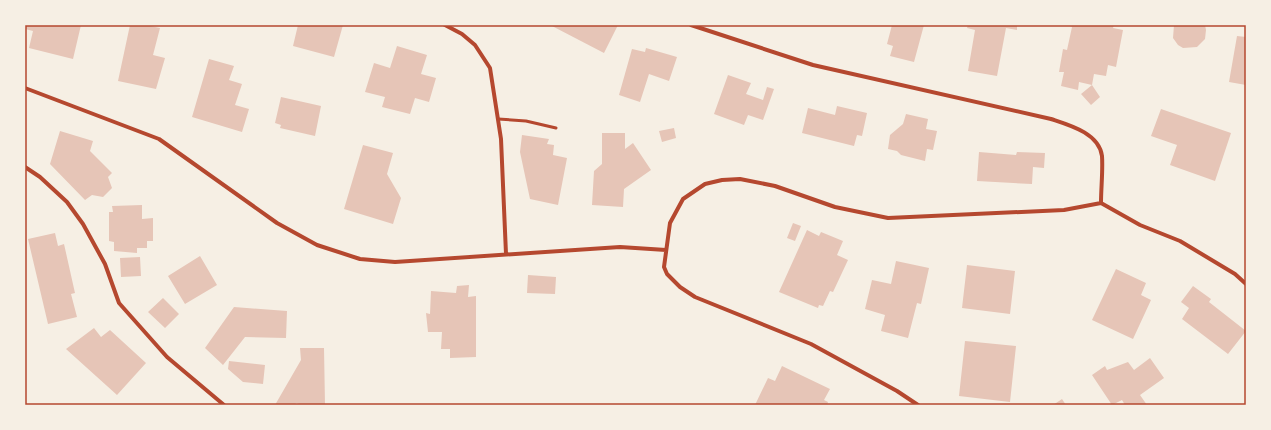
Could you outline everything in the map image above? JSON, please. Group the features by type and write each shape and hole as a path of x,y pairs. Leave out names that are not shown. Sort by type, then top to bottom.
{"street":[{"path":"446,25 462,34 475,45 490,68 498,119 506,254"},
{"path":"691,25 813,65 1051,119 1081,130 1093,141 1102,154 1100,203"},
{"path":"25,88 159,139 278,223 317,245 360,259 386,262 620,247 666,250"},
{"path":"25,167 40,177 66,202 84,224 105,264 119,303 161,351 224,405"},
{"path":"918,405 897,391 811,344 695,297 680,287 668,274 664,267 670,223 683,199 704,184 722,180 740,179 775,186 835,207 888,218 1064,210 1100,203 1140,225 1180,241 1235,274 1246,284"}],"lane":[{"path":"498,119 526,121 556,128"}],"building":[{"path":"25,25 81,25 73,59 29,48 33,31 25,29"},
{"path":"130,25 145,25 160,28 153,55 165,58 156,89 118,81"},
{"path":"298,25 343,25 334,57 293,46"},
{"path":"552,25 618,25 604,53"},
{"path":"892,25 924,25 914,62 890,56 893,46 887,44"},
{"path":"968,25 1017,25 1017,30 1006,28 997,76 968,71 975,30 967,28"},
{"path":"1067,25 1114,25 1113,28 1123,30 1116,67 1108,65 1106,76 1094,74 1092,85 1079,82 1078,90 1061,86 1064,72 1059,72 1063,49 1067,50 1072,27"},
{"path":"1174,25 1205,25 1205,39 1197,47 1183,48 1178,45 1173,38"},
{"path":"1237,36 1246,37 1246,85 1229,82"},
{"path":"397,46 427,55 421,74 436,78 429,102 415,98 410,114 382,107 385,97 365,92 374,63 390,68"},
{"path":"646,48 677,57 669,81 649,74 640,102 619,95 632,49 645,52"},
{"path":"209,59 234,66 229,80 242,84 235,105 249,109 242,132 192,117"},
{"path":"728,75 751,83 746,94 763,100 767,87 774,89 763,120 748,115 744,125 714,114"},
{"path":"1092,85 1100,97 1091,105 1081,94"},
{"path":"281,97 321,106 315,136 280,128 281,125 275,123"},
{"path":"837,106 867,113 862,136 857,135 854,146 802,133 808,108 835,115"},
{"path":"1161,109 1231,133 1215,181 1170,165 1177,145 1151,136"},
{"path":"906,114 928,119 926,129 937,131 933,150 927,149 925,161 901,155 897,151 888,149 890,135 903,124"},
{"path":"674,128 676,138 662,142 659,131"},
{"path":"60,131 93,141 90,151 112,173 108,177 112,188 103,197 92,195 85,200 50,164"},
{"path":"602,133 625,133 625,149 633,143 651,170 624,189 623,207 592,205 594,171 602,164"},
{"path":"522,135 549,139 547,144 554,145 553,155 567,158 558,205 530,199 520,152"},
{"path":"363,145 393,153 387,174 401,198 393,224 344,209"},
{"path":"979,152 1016,155 1017,152 1045,153 1044,168 1033,167 1032,184 977,181"},
{"path":"142,205 142,219 153,218 153,241 147,241 147,248 137,248 137,253 114,251 114,242 109,241 109,212 113,212 112,206"},
{"path":"793,223 801,226 795,241 787,238"},
{"path":"807,230 819,236 821,232 843,241 837,255 848,260 833,292 830,291 823,306 819,305 818,308 779,292"},
{"path":"55,233 58,246 64,244 75,293 71,294 77,317 48,324 28,239"},
{"path":"200,256 217,285 185,304 168,276"},
{"path":"140,257 141,276 121,277 120,258"},
{"path":"896,261 929,268 921,304 917,303 908,338 881,331 885,315 865,309 872,280 891,284"},
{"path":"967,265 1015,271 1010,314 962,308"},
{"path":"1116,269 1146,283 1141,295 1151,300 1133,339 1092,320"},
{"path":"528,275 556,277 555,294 527,293"},
{"path":"469,285 468,297 476,296 476,357 450,358 450,349 441,349 442,332 428,332 426,313 430,314 431,291 456,293 457,286"},
{"path":"1193,286 1211,299 1209,302 1246,331 1228,354 1182,319 1189,308 1181,302"},
{"path":"163,298 179,314 165,328 148,312"},
{"path":"234,307 287,311 286,338 245,337 223,365 205,348"},
{"path":"94,328 101,337 110,330 146,363 117,395 66,349"},
{"path":"965,341 1016,346 1010,402 959,396"},
{"path":"300,348 324,348 325,405 302,405 296,403 295,405 275,405 301,360"},
{"path":"1150,358 1164,378 1140,395 1147,405 1125,405 1122,400 1112,405 1092,375 1105,366 1107,370 1128,362 1134,370"},
{"path":"229,361 265,365 263,384 243,382 228,369"},
{"path":"782,366 830,389 824,400 828,402 827,405 755,405 768,378 775,381"},
{"path":"1062,399 1066,405 1053,405"}]}
